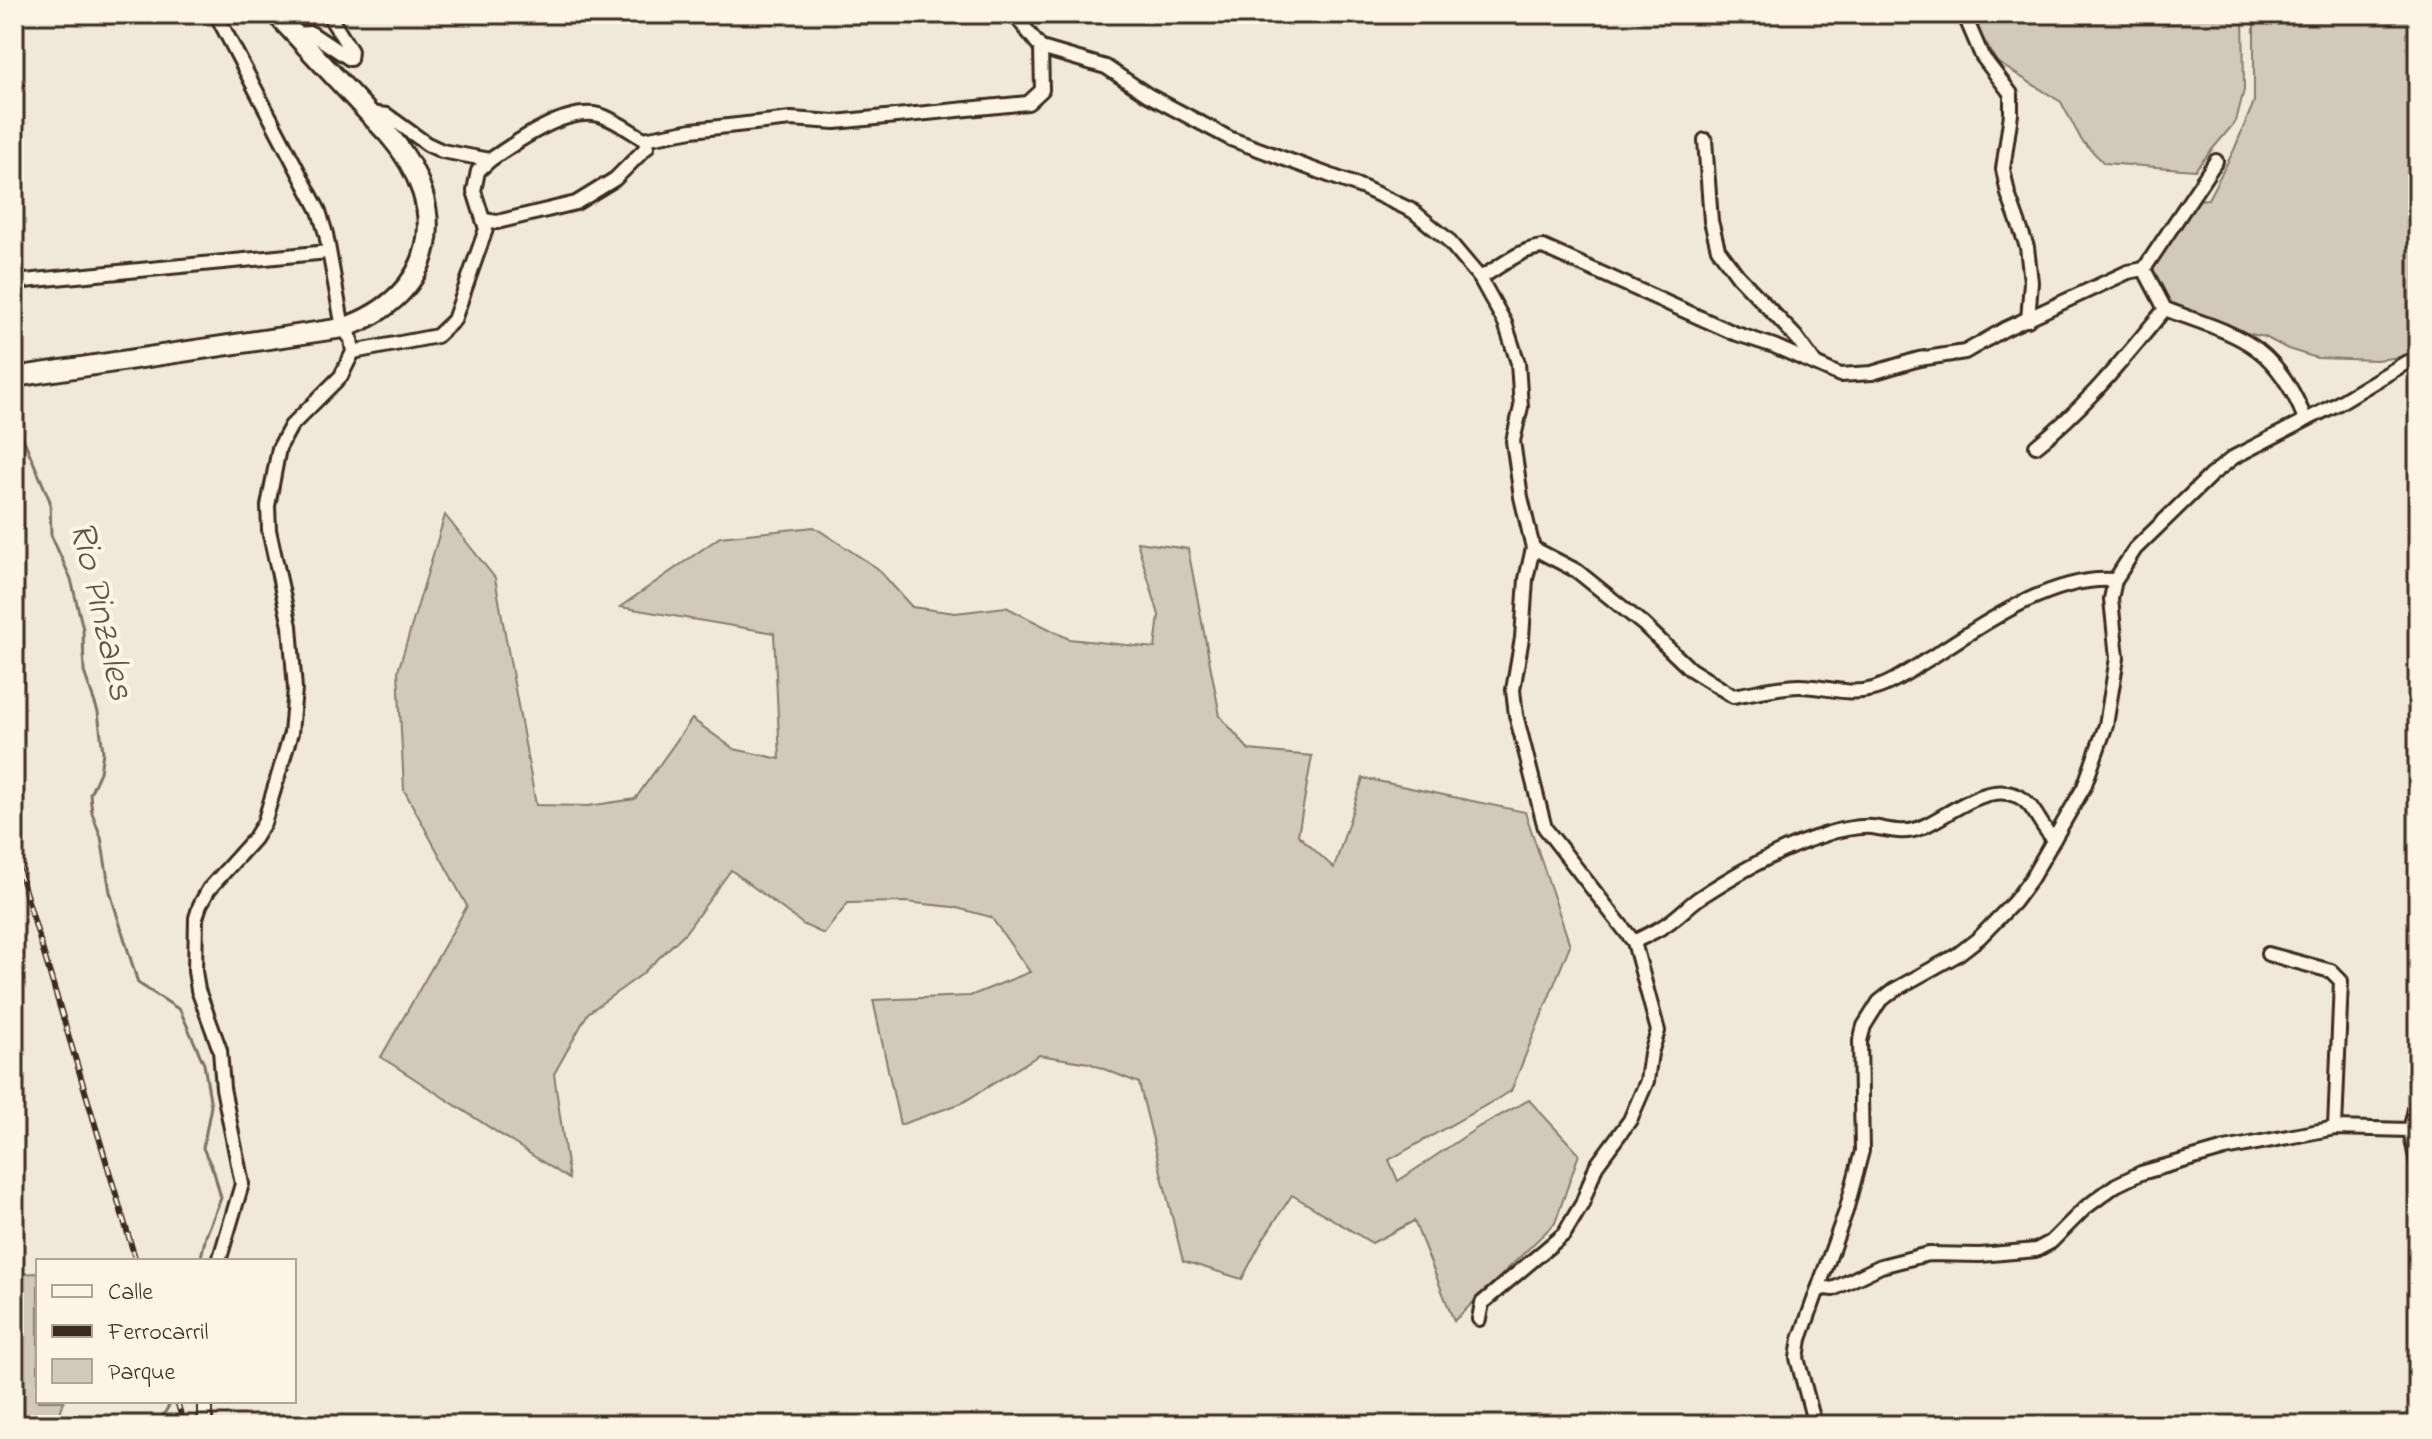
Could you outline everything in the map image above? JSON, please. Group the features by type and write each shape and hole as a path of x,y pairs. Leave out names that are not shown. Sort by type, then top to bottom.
{"main road":[{"path":"19,376 343,328 366,320 390,305 404,291 423,257 427,236 428,213 418,175 406,154 276,14"}],"street":[{"path":"216,14 319,211 343,328 351,339 353,352 341,376 291,426 279,448 268,506 269,530 290,626 295,689 291,733 264,823 254,839 209,889 196,918 195,971 198,990 220,1050 223,1088 242,1184 220,1259"},
{"path":"293,34 311,33 350,59 351,51 328,14"},
{"path":"1014,14 1041,48 1106,67 1148,95 1231,139 1364,188 1413,211 1447,239 1480,278 1505,323 1518,363 1521,407 1513,441 1521,497 1533,548 1526,579 1522,638 1513,690 1527,761 1545,828 1634,942 1658,1031 1647,1081 1630,1120 1596,1166 1582,1204 1564,1234 1482,1303 1479,1319"},
{"path":"1964,14 1982,56 2011,94 2003,169 2008,194 2027,247 2031,282 2028,320"},
{"path":"353,352 437,336 454,320 486,229 474,191 478,171 520,139 575,115 599,115 644,139 692,130 791,119 835,122 1028,103 1042,90 1041,48"},
{"path":"369,113 387,115 442,151 490,160"},
{"path":"484,220 497,222 576,203 615,179 647,147 644,139"},
{"path":"1705,140 1711,221 1718,249 1738,276 1796,337 1817,366"},
{"path":"1480,278 1526,248 1543,247 1734,333 1774,346 1840,375 1872,373 1919,359 1965,352 2005,329 2128,272 2144,269 2216,161"},
{"path":"14,282 328,252"},
{"path":"2144,269 2165,309 2236,335 2273,361 2294,392 2305,419"},
{"path":"2036,446 2060,427 2111,373 2165,309"},
{"path":"1815,1425 1797,1358 1800,1339 1846,1211 1862,1151 1860,1041 1864,1026 1879,1002 1894,990 1957,955 1979,938 2014,902 2031,879 2084,787 2106,725 2117,658 2111,599 2115,580 2135,549 2211,475 2234,457 2337,404 2407,362 2418,360"},
{"path":"1533,548 1577,571 1643,624 1690,669 1733,696 1800,686 1840,692 1872,689 1903,675 1993,618 2064,585 2096,578 2115,580"},
{"path":"1634,942 1669,923 1724,882 1789,847 1826,834 1869,827 1898,832 1917,830 1986,795 2002,792 2018,796 2038,816 2054,839"},
{"path":"2268,954 2331,971 2341,981 2335,1128"},
{"path":"2418,1098 2410,1130 2418,1167"},
{"path":"1817,1291 1833,1289 1881,1266 1928,1254 1980,1255 2036,1250 2051,1242 2085,1208 2116,1185 2141,1173 2225,1149 2335,1128 2410,1130"},
{"path":"2418,1245 2418,1283"},
{"path":"205,1403 205,1425"}],"green space":[{"path":"1974,14 2243,14 2244,90 2236,121 2195,170 2104,163 2082,141 2061,102 1997,62 1979,32"},
{"path":"2254,14 2418,14 2418,355 2376,360 2317,358 2288,349 2265,337 2167,304 2150,270 2196,200 2208,199 2234,150 2254,102"},
{"path":"445,515 495,578 536,805 588,806 635,799 692,719 734,749 780,759 774,633 620,607 720,537 814,527 877,568 912,607 955,613 1006,607 1069,639 1155,648 1159,615 1137,542 1188,549 1220,716 1249,750 1312,756 1298,835 1334,868 1363,778 1525,812 1570,945 1511,1091 1389,1160 1398,1181 1480,1126 1529,1100 1579,1154 1555,1223 1454,1321 1414,1221 1372,1243 1292,1195 1263,1239 1242,1279 1183,1261 1139,1083 1089,1063 1039,1055 962,1103 900,1125 873,1000 970,996 1030,972 991,917 953,907 905,902 848,903 824,934 804,925 731,870 685,933 641,975 588,1013 554,1074 569,1179 381,1057 467,906 404,790 398,671"},
{"path":"36,1273 36,1403 63,1403 56,1425 14,1425 14,1274"}],"waterway":[{"name":"Rio Pinzales","path":"14,417 50,501 51,535 71,579 83,629 84,672 98,712 103,752 100,772 90,794 110,892 138,983 180,1010 204,1064 211,1106 203,1148 221,1198 200,1259"},
{"name":"Rio Pinzales","path":"157,1425 171,1403"}],"railway":[{"path":"14,854 135,1259"},
{"path":"178,1403 184,1425"}]}
